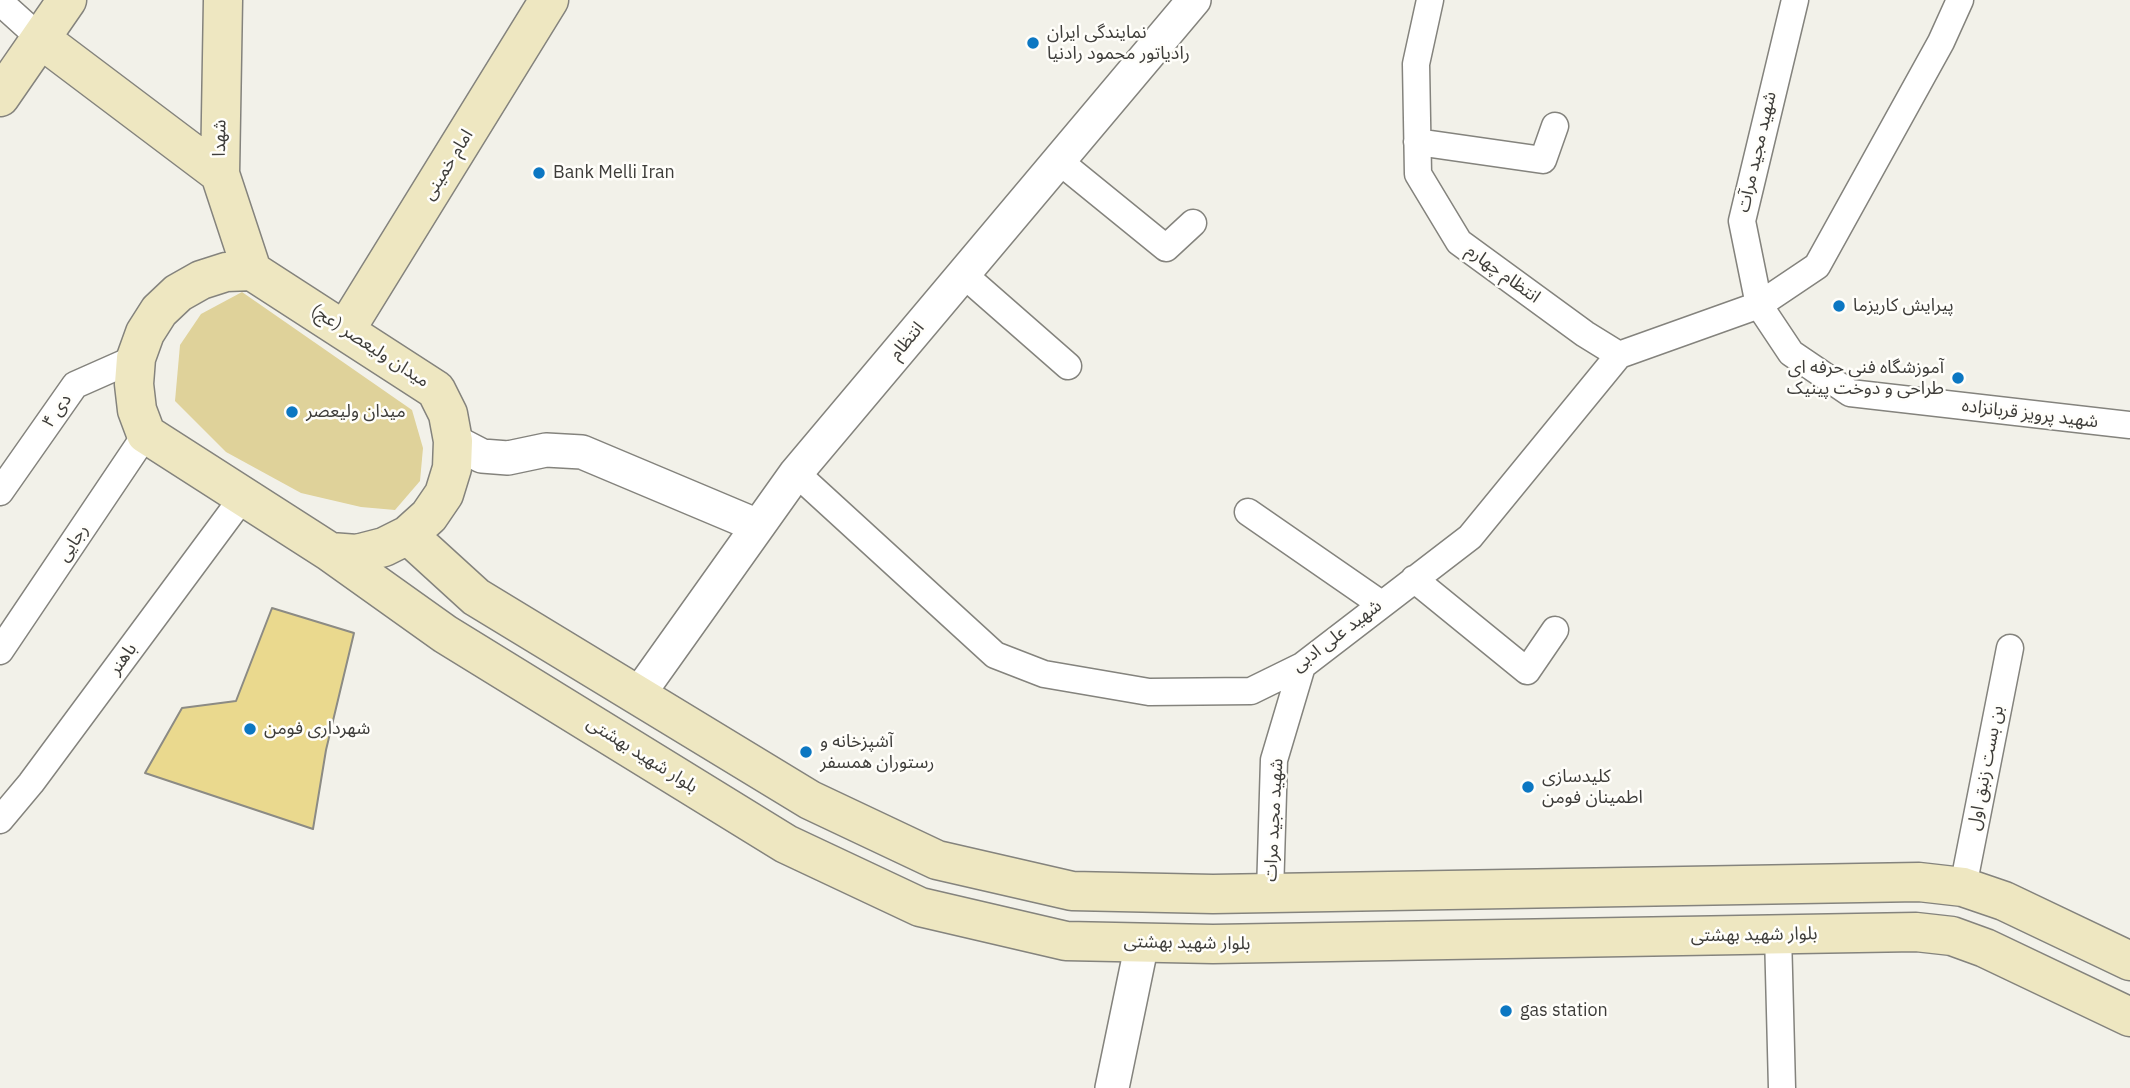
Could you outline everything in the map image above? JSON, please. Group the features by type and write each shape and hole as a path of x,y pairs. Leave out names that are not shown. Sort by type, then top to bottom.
{"main road":[{"path":"0,97 68,0"},
{"name":"شهدا","path":"223,0 220,174 252,271"},
{"name":"امام خمینی","path":"346,329 541,2"},
{"path":"41,39 220,174"},
{"path":"252,271 226,272 201,280 178,293 159,311 145,333 136,358 134,384 137,410 146,434 330,552"},
{"name":"میدان ولیعصر (عج)","path":"252,271 346,329 436,390 448,414 453,441 452,468 444,494 429,516 408,535 384,547 357,554 330,552"},
{"path":"408,535 476,597 810,800 937,860 1072,891 1270,893 1919,882 1963,887 2004,901 2130,961"},
{"name":"بلوار شهید بهشتی","path":"330,552 446,634 786,844 920,907 1066,941 1142,943 1916,932 1952,936 1985,948 2130,1017"},
{"path":"446,634 438,622 439,608 449,597 462,593 476,597"},
{"path":"1567,888 1568,938"}],"street":[{"name":"انتظام","path":"638,695 796,473 1194,0"},
{"name":"انتظام چهارم","path":"1430,0 1416,64 1418,174 1459,242 1585,334 1619,355"},
{"name":"شهید مجید مرآت","path":"1759,305 1742,221 1795,0"},
{"path":"1619,355 1759,305 1817,266 1941,42 1960,0"},
{"path":"0,2 41,39"},
{"path":"1417,142 1544,160 1555,126"},
{"path":"1059,161 1166,247 1193,223"},
{"path":"963,274 1068,366"},
{"name":"شهید پرویز قربانزاده","path":"1759,305 1791,353 1850,393 2130,425"},
{"name":"شهید علی ادبی","path":"796,473 995,655 1031,670 1149,692 1251,691 1302,666 1469,537 1619,355"},
{"name":"۴ دی","path":"0,492 75,385 136,358"},
{"name":"رجایی","path":"0,651 146,434"},
{"path":"453,441 482,456 508,458 546,450 582,452 758,526"},
{"name":"باهنر","path":"0,820 243,496"},
{"path":"1248,512 1381,604"},
{"path":"1414,579 1527,671 1555,631"},
{"name":"بن بست زنبق اول","path":"1963,887 2010,648"},
{"name":"شهید مجید مرات","path":"1270,893 1274,760 1302,666"},
{"path":"1779,934 1782,1088"},
{"path":"1112,1088 1142,943"}],"shaded area":[{"path":"242,292 412,410 423,448 420,481 395,510 361,507 301,493 226,452 175,401 180,345 201,314"}],"building":[{"name":"شهرداری فومن","path":"272,608 354,633 326,750 313,829 145,773 182,708 236,701"}],"place":[{"name":"نمایندگی ایران رادیاتور محمود رادنیا","path":"1033,43"},
{"name":"Bank Melli Iran","path":"539,173"},
{"name":"پیرایش کاریزما","path":"1839,306"},
{"name":"آموزشگاه فنی حرفه ای طراحی و دوخت پینیک","path":"1958,378"},
{"name":"میدان ولیعصر","path":"292,412"},
{"name":"شهرداری فومن","path":"250,729"},
{"name":"آشپزخانه و رستوران همسفر","path":"806,752"},
{"name":"کلیدسازی اطمینان فومن","path":"1528,787"},
{"name":"gas station","path":"1506,1011"}]}
